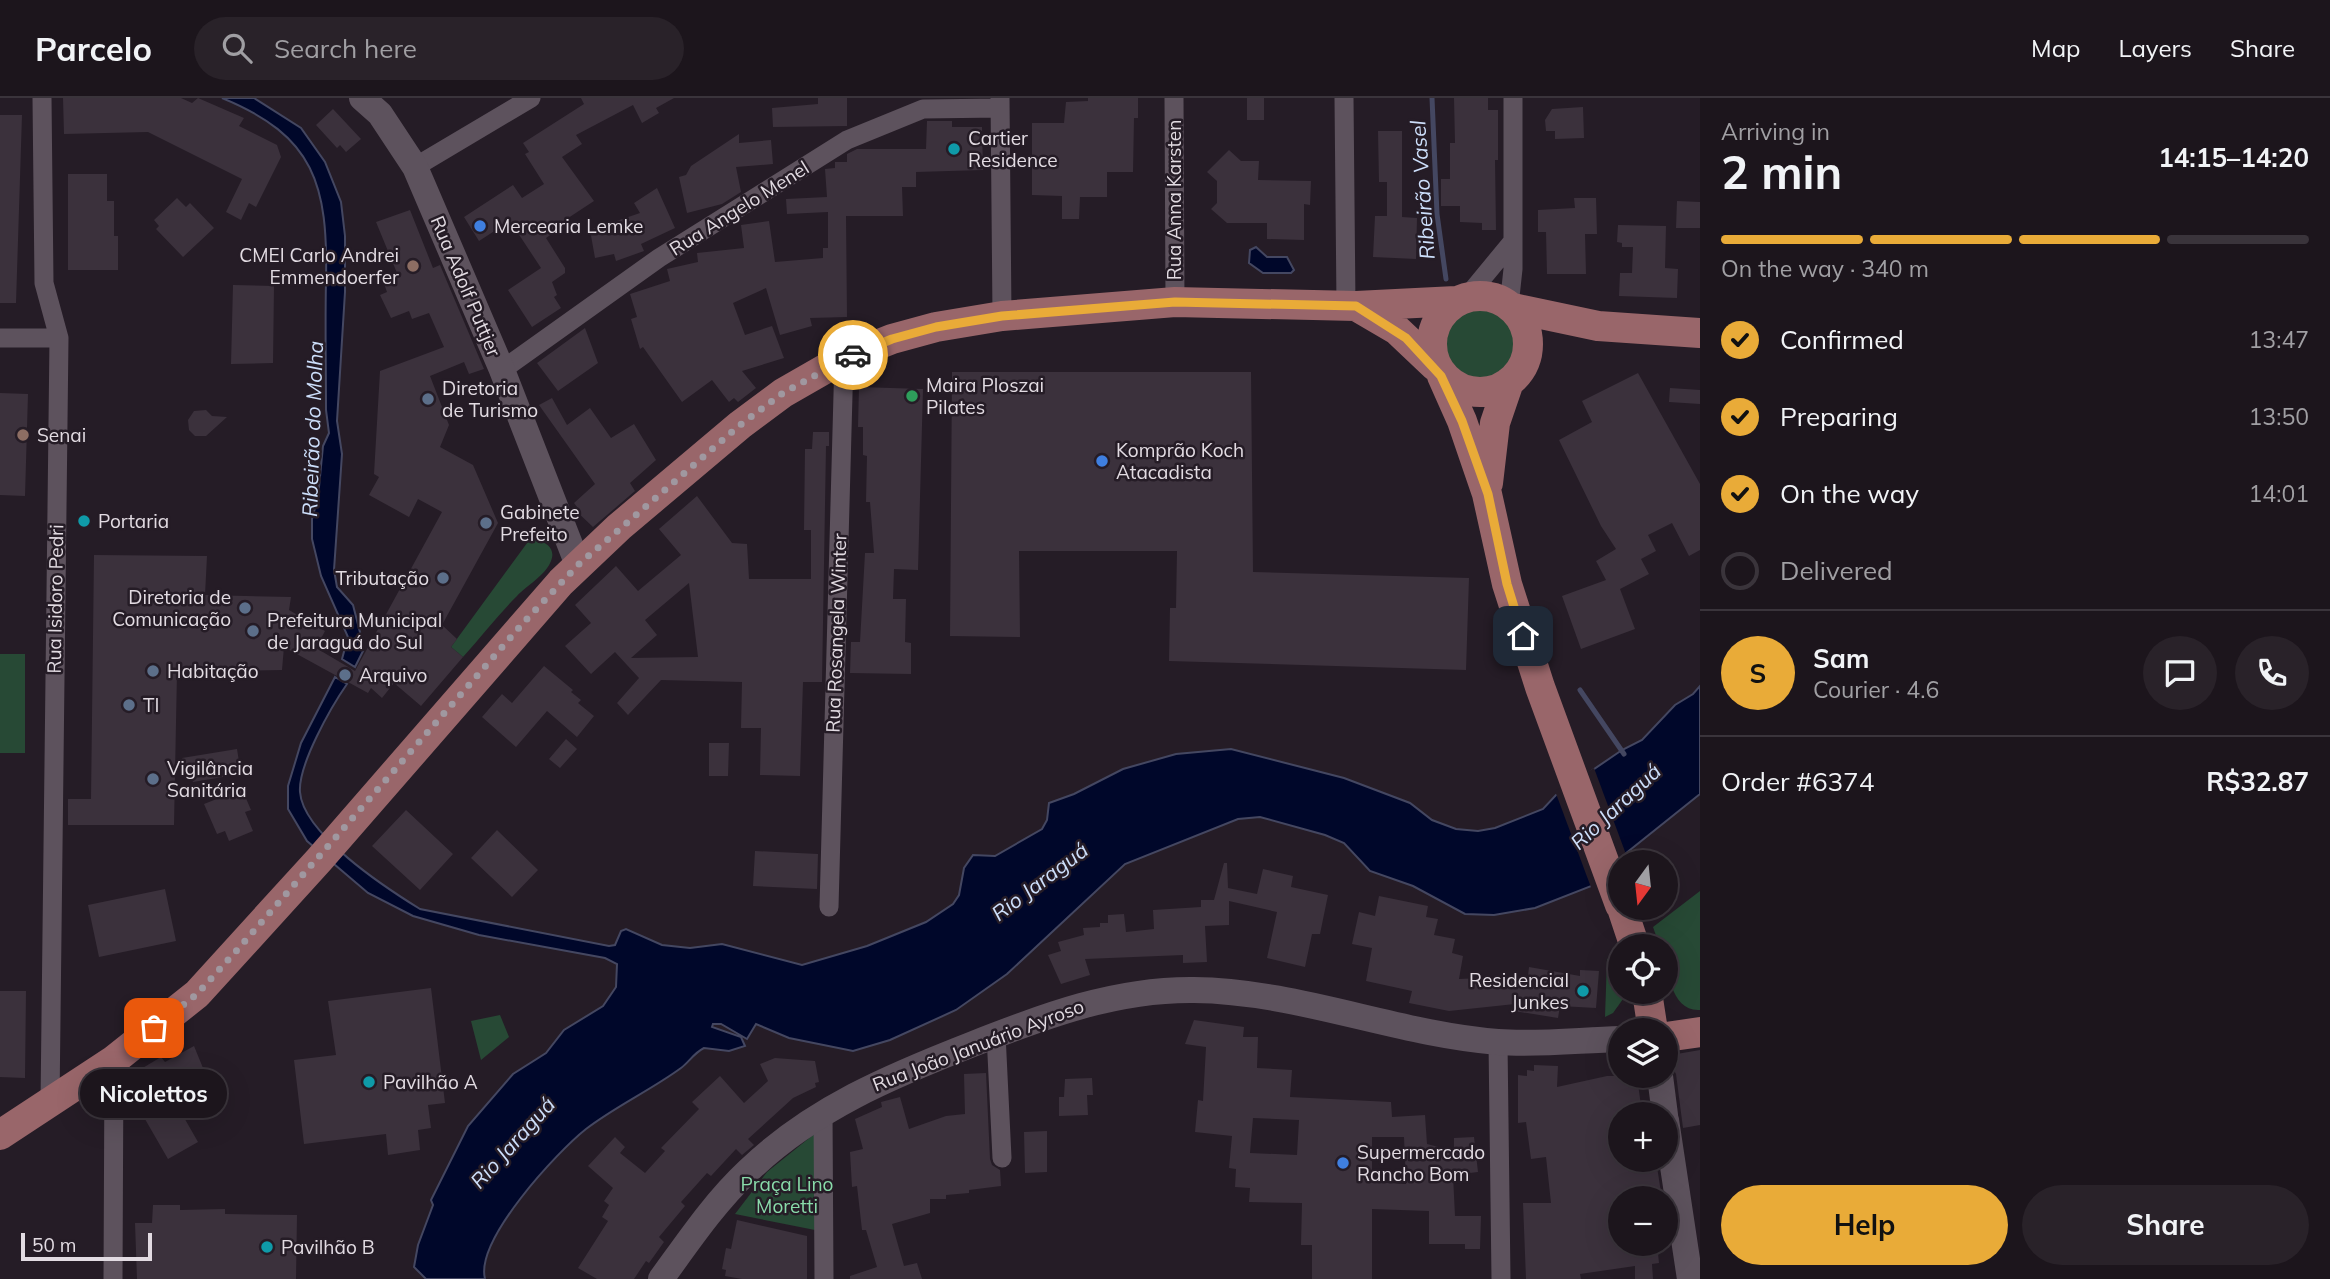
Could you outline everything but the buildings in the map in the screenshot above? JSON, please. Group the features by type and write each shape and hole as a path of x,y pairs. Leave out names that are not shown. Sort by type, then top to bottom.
{"main road":[{"name":"Rua Adolf Puttjer","path":"374,103 415,167 502,370 578,565"},
{"path":"0,1135 114,1060 197,994 328,849 524,622 578,565 740,425 783,393 844,358 903,336 1002,316 1175,302 1351,305 1461,300 1485,296 1511,307 1598,326 1700,333"},
{"path":"1461,300 1439,318 1434,328 1431,340 1438,371 1462,421 1488,494 1507,584 1540,687 1627,923"},
{"path":"1351,305 1396,330 1438,371 1467,390 1483,392 1497,389 1509,382"},
{"path":"1511,307 1527,329 1528,354"},
{"path":"1488,494 1493,434 1509,382 1528,354 1550,339 1598,326"},
{"name":"Rua João Januário Ayroso","path":"661,1279 713,1209 747,1171 823,1112 900,1073 996,1034 1091,1002 1161,991 1195,990 1316,1006 1498,1042 1608,1039"},
{"path":"1678,1035 1700,1032"},
{"path":"1674,1172 1690,1279"}],"street":[{"name":"Rua Isidoro Pedri","path":"42,98 44,282 60,338 50,1103"},
{"path":"415,167 531,98"},
{"name":"Rua Anna Karsten","path":"1174,98 1175,302"},
{"path":"1344,98 1351,305"},
{"path":"1511,307 1513,98"},
{"path":"1000,103 1002,316"},
{"name":"Rua Angelo Menel","path":"502,370 659,258 847,140 923,109 1000,103"},
{"path":"1461,300 1513,241"},
{"path":"0,338 60,338"},
{"name":"Rua Rosangela Winter","path":"829,906 844,358"},
{"path":"996,1034 1002,1158"},
{"path":"1498,1042 1501,1279"},
{"path":"113,1279 114,1060"},
{"path":"823,1112 824,1279"}],"green space":[{"path":"1479,310 1504,320 1514,345 1504,370 1479,380 1454,370 1444,345 1454,320"},
{"path":"530,539 544,542 550,548 551,561 463,657 451,647"},
{"path":"0,654 25,654 25,753 0,753"},
{"path":"1700,891 1700,1010 1690,1009 1678,999 1678,934 1655,934 1653,927 1662,920 1678,920 1678,908"},
{"path":"1607,959 1608,1004 1619,1004 1613,1013 1605,1017"},
{"path":"500,1015 509,1037 481,1060 471,1021"},
{"name":"Praça Lino Moretti","path":"818,1131 820,1231 735,1214 767,1172"}],"water":[{"path":"222,98 254,98 301,128 325,162 341,202 345,236 345,292 337,421 342,454 334,570 337,587 353,605 363,644 363,651 355,667 342,659 348,637 321,576 312,539 312,519 318,497 323,446 329,433 326,410 326,247 324,217 318,191 310,168 296,147 278,129"},
{"path":"1256,247 1267,257 1287,257 1294,270 1291,273 1263,273 1249,263 1250,250"},
{"name":"Rio Jaraguá","path":"335,677 347,684 325,721 304,767 300,792 305,808 315,825 348,858 420,909 609,946 615,945 621,931 626,929 662,945 690,948 722,944 802,965 867,946 926,922 953,904 959,895 964,868 973,855 995,856 1042,829 1047,820 1049,803 1074,794 1123,769 1176,754 1231,749 1344,778 1410,803 1432,820 1456,829 1478,831 1495,828 1543,809 1556,795 1622,750 1642,740 1675,705 1693,694 1700,686 1700,794 1630,850 1608,850 1608,871 1594,885 1535,908 1494,915 1465,914 1413,886 1370,871 1344,843 1325,835 1260,817 1238,819 1125,864 1007,974 956,1010 890,1040 853,1051 789,1038 756,1024 747,1039 721,1024 713,1024 712,1027 741,1037 745,1046 729,1051 704,1048 681,1068 597,1121 573,1140 539,1176 505,1220 492,1242 485,1262 485,1279 426,1279 414,1267 418,1245 433,1205 431,1200 468,1126 513,1074 546,1053 564,1030 603,1006 616,987 617,964 605,958 479,935 413,916 368,893 307,841 288,809 288,786 301,743"}],"pier":[{"path":"1594,768 1624,850 1608,850 1608,875 1592,890 1555,791"}],"waterway":[{"name":"Ribeirão Vasel","path":"1432,98 1437,214 1446,279"},
{"name":"Ribeirão Vasel","path":"1580,690 1624,754"}],"way so far":[{"path":"154,1028 197,994 318,860 524,622 578,565 740,425 783,393 853,355"}],"place":[{"name":"Cartier Residence","path":"954,149"},
{"name":"Mercearia Lemke","path":"480,226"},
{"name":"CMEI Carlo Andrei Emmendoerfer","path":"413,266"},
{"name":"Maira Ploszai Pilates","path":"912,396"},
{"name":"Diretoria de Turismo","path":"428,399"},
{"name":"Senai","path":"23,435"},
{"name":"Komprão Koch Atacadista","path":"1102,461"},
{"name":"Portaria","path":"84,521"},
{"name":"Gabinete Prefeito","path":"486,523"},
{"name":"Tributação","path":"443,578"},
{"name":"Diretoria de Comunicação","path":"245,608"},
{"name":"Prefeitura Municipal de Jaraguá do Sul","path":"253,631"},
{"name":"Habitação","path":"153,671"},
{"name":"Arquivo","path":"345,675"},
{"name":"TI","path":"129,705"},
{"name":"Vigilância Sanitária","path":"153,779"},
{"name":"Residencial Junkes","path":"1583,991"},
{"name":"Nicolettos","path":"154,1028"},
{"name":"Pavilhão A","path":"369,1082"},
{"name":"Supermercado Rancho Bom","path":"1343,1163"},
{"name":"Pavilhão B","path":"267,1247"}],"route":[{"path":"853,355 892,339 936,327 1002,316 1175,302 1356,306 1406,338 1435,366 1441,376 1462,421 1488,494 1507,584 1523,636"}],"water label":[{"name":"Ribeirão do Molha","path":"313,429"}]}
